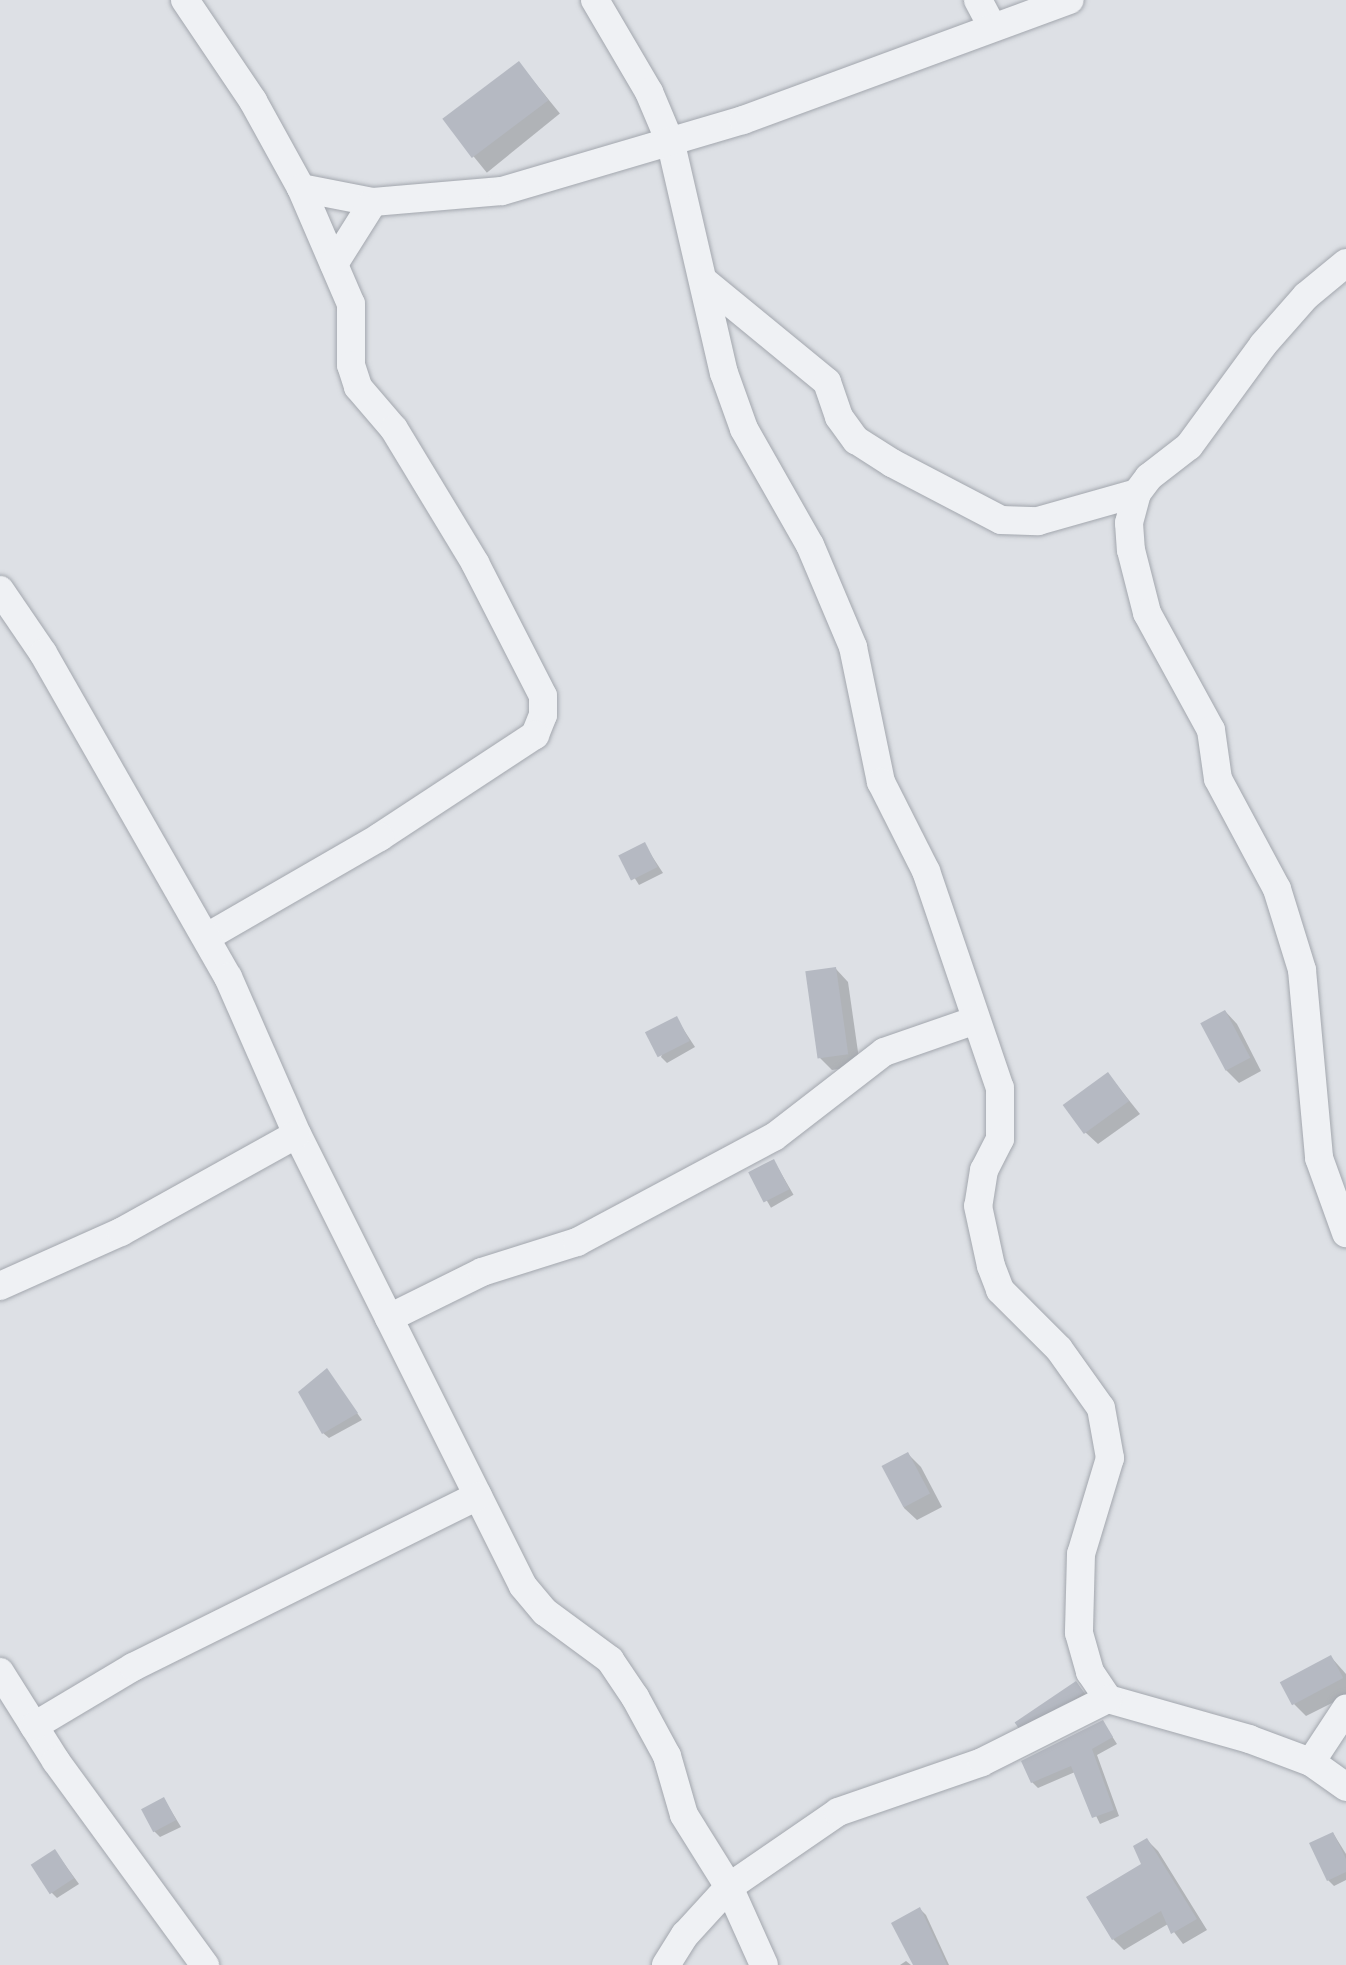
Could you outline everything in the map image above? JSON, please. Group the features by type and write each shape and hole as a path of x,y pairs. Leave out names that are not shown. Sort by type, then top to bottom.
{"street":[{"path":"185,0 253,101 301,188 351,304 351,365 358,387 394,429 475,563 543,696 543,715 535,735 380,837 207,937"},
{"path":"595,0 649,92 671,144 724,373 744,429 810,544 853,647 881,782 926,871 1000,1088 1000,1139 984,1170 978,1206 991,1266 1000,1290 1059,1349 1101,1407 1110,1458 1081,1554 1079,1633 1090,1672 1108,1700"},
{"path":"978,0 992,26"},
{"path":"301,188 373,202 502,191 671,144 992,26 1070,0"},
{"path":"334,264 373,202"},
{"path":"1346,263 1306,296 1263,345 1190,446 1149,477 1137,494 1129,523 1131,550 1147,613 1211,730 1218,779 1277,889 1302,970 1319,1158 1346,1233"},
{"path":"704,281 827,382 839,417 856,440 892,463 1001,520 1038,521 1137,494"},
{"path":"0,590 43,653 207,937 297,1134 523,1586 544,1612 610,1660 635,1697 667,1756 684,1815 729,1887 764,1965"},
{"path":"388,1318 482,1272 577,1242 774,1137 884,1052 976,1020"},
{"path":"0,1286 121,1232 297,1134"},
{"path":"34,1726 134,1668 478,1496"},
{"path":"0,1672 34,1726 198,1963"},
{"path":"666,1965 685,1935 729,1887 838,1812 982,1762 1108,1700 1250,1739 1311,1762 1346,1787"},
{"path":"1311,1762 1346,1709"}],"building":[{"path":"519,61 548,100 472,158 442,119"},
{"path":"645,842 658,867 631,881 618,856"},
{"path":"836,967 848,1054 818,1058 805,971"},
{"path":"1225,1010 1250,1058 1226,1071 1200,1023"},
{"path":"677,1016 690,1041 658,1057 645,1032"},
{"path":"1108,1072 1129,1101 1084,1134 1063,1105"},
{"path":"774,1159 789,1189 764,1202 748,1172"},
{"path":"327,1368 358,1413 322,1434 298,1392"},
{"path":"908,1452 930,1493 904,1508 882,1466"},
{"path":"1331,1655 1343,1678 1292,1705 1280,1682"},
{"path":"1076,1681 1084,1693 1022,1734 1015,1722"},
{"path":"1103,1720 1113,1737 1092,1749 1114,1810 1092,1818 1071,1766 1031,1783 1021,1761"},
{"path":"164,1797 176,1820 153,1832 141,1809"},
{"path":"1333,1832 1346,1859 1346,1872 1327,1881 1309,1843"},
{"path":"1147,1838 1197,1919 1171,1934 1161,1911 1112,1940 1086,1897 1141,1864 1133,1846"},
{"path":"55,1849 74,1878 50,1894 31,1865"},
{"path":"920,1907 947,1965 913,1965 891,1923"}]}
